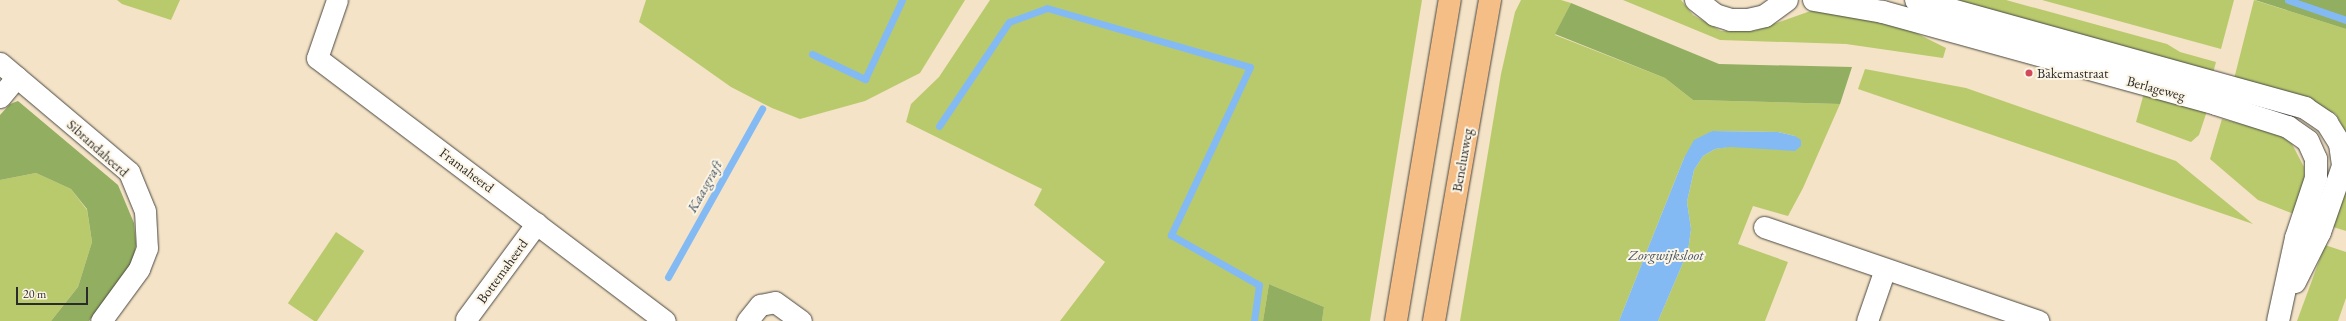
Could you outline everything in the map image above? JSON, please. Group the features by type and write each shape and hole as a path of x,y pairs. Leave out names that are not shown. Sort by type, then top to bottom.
{"highway":[{"path":"1396,321 1450,0"},
{"name":"Beneluxweg","path":"1434,321 1490,0"}],"street":[{"name":"Framaheerd","path":"337,0 317,58 666,321"},
{"path":"1696,0 1715,15 1731,20 1748,20 1764,16 1787,0"},
{"name":"Berlageweg","path":"1814,0 1883,12 2216,104 2288,127 2308,141 2316,159 2316,178 2296,238 2281,312"},
{"name":"Berlageweg","path":"1916,0 2305,108 2327,124 2340,144 2343,166 2314,246 2281,312"},
{"name":"Sibrandaheerd","path":"0,63 129,172 145,211 147,248 139,269 102,321"},
{"path":"0,97 17,77"},
{"name":"Bottemaheerd","path":"466,320 537,223"},
{"path":"1764,227 2038,321"},
{"path":"1867,321 1885,269"},
{"path":"747,321 760,305 775,302 801,321"}],"green space":[{"path":"117,0 180,0 171,20 122,4"},
{"path":"646,0 965,0 920,73 865,101 800,119 772,108 731,87 639,22"},
{"path":"990,0 1422,0 1370,321 1322,321 1324,307 1269,284 1263,321 1060,321 1105,262 1034,205 1042,189 906,122 911,104 939,77"},
{"path":"1521,0 1561,0 1571,3 1555,35 1665,78 1693,100 1840,104 1803,188 1788,216 1753,206 1738,244 1788,262 1765,321 1658,321 1688,251 1691,229 1687,202 1694,170 1703,156 1715,149 1795,136 1778,132 1712,131 1684,158 1619,321 1460,321 1501,74 1515,12"},
{"path":"1623,0 1681,0 1693,15 1721,31 1754,31 1819,8 1902,26 1946,48 1943,58 1846,44 1720,40"},
{"path":"1943,0 2006,0 2167,44 2180,52 2216,62 2213,73"},
{"path":"2042,0 2234,0 2221,49"},
{"path":"2254,0 2346,29 2346,133 2336,114 2293,94 2234,79"},
{"path":"2255,0 2346,0 2346,29"},
{"path":"1571,3 1719,64 1852,67 1840,104 1693,100 1665,78 1555,34"},
{"path":"1865,69 1966,88 2176,161 2253,224 1858,89"},
{"path":"2144,93 2207,111 2199,135 2191,142 2136,122"},
{"path":"18,101 118,185 134,223 136,244 133,263 89,321 51,321 78,287 92,242 87,209 71,189 36,173 0,180 0,115 10,104"},
{"path":"2222,119 2277,133 2292,144 2304,167 2304,188 2294,214 2258,200 2210,159"},
{"path":"36,173 71,189 87,210 92,242 78,287 51,321 0,321 0,180"},
{"path":"2346,191 2346,231 2330,226"},
{"path":"336,232 364,251 317,321 314,321 288,303"},
{"path":"2325,245 2346,252 2346,298 2338,321 2297,321"},
{"path":"1269,284 1324,307 1322,321 1263,321"}],"water":[{"name":"Zorgwijksloot","path":"1712,131 1778,132 1795,136 1801,140 1801,146 1795,151 1730,147 1715,149 1703,156 1694,170 1687,202 1691,229 1688,251 1658,321 1619,321 1684,158 1694,140"}],"waterway":[{"name":"Kaasgraft","path":"812,54 865,79 902,0"},
{"path":"2288,0 2346,20"},
{"path":"939,126 1009,22 1047,8 1250,67 1171,235 1259,285 1254,321"},
{"name":"Kaasgraft","path":"668,277 762,109"}],"place":[{"name":"Bakemastraat","path":"2029,73"}]}
